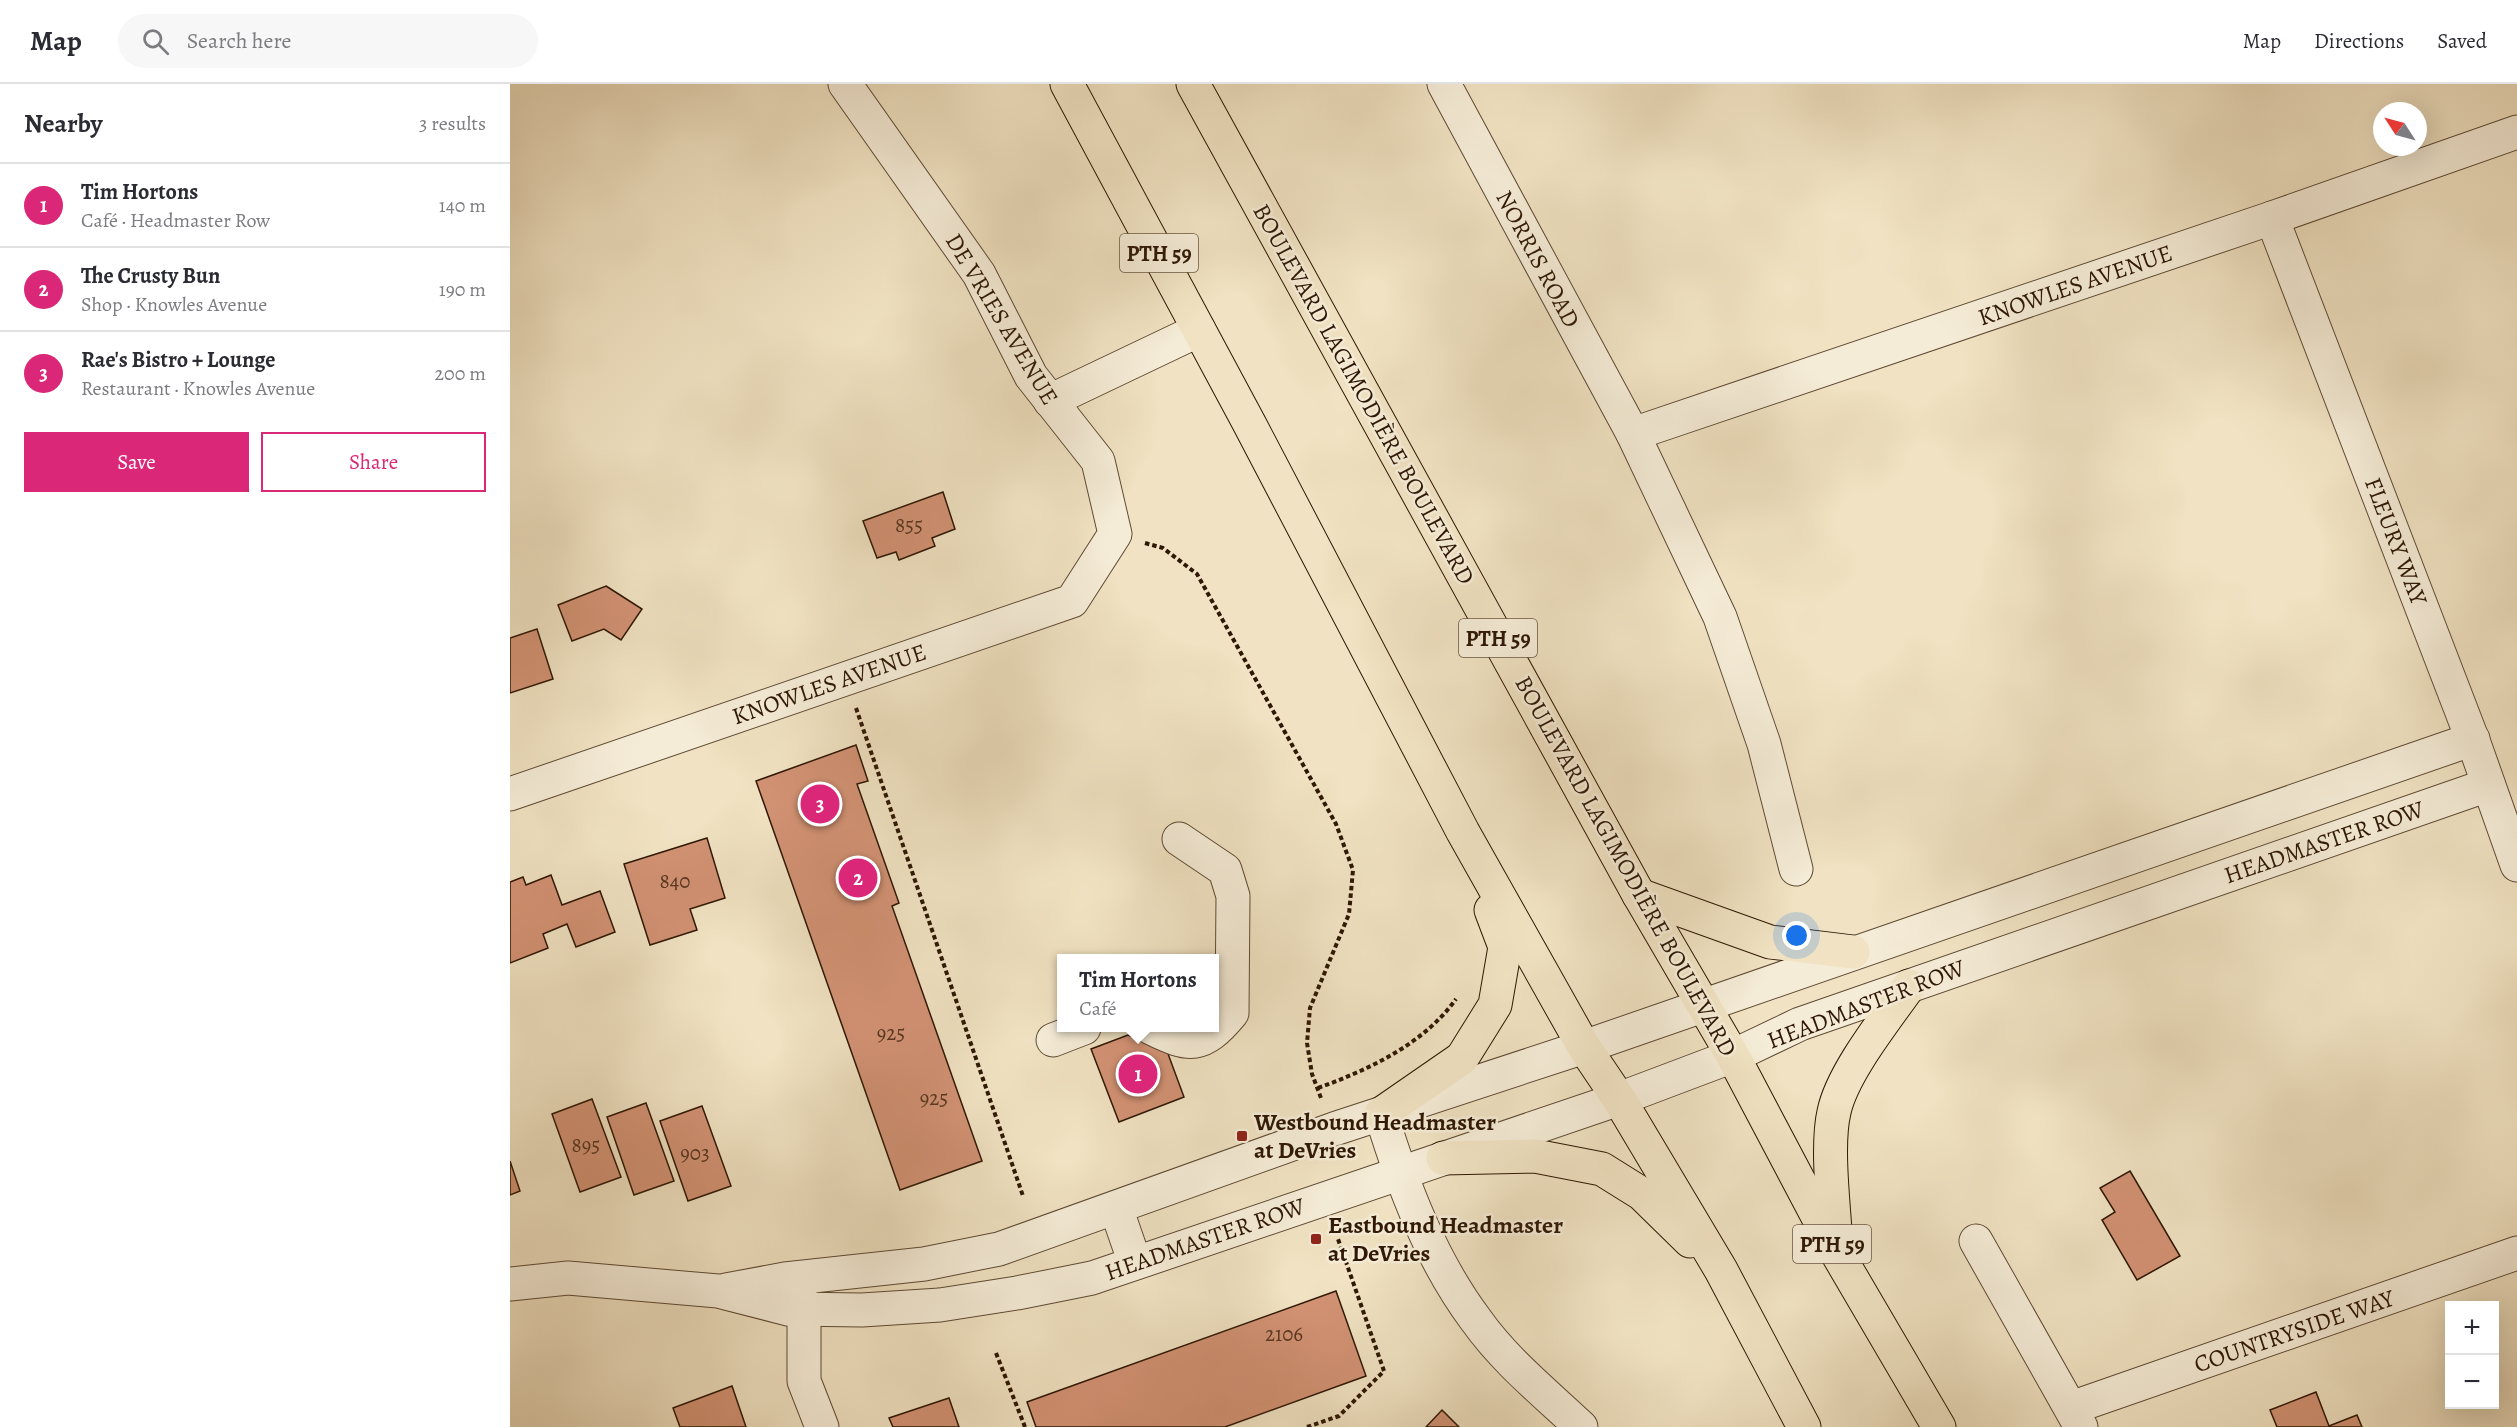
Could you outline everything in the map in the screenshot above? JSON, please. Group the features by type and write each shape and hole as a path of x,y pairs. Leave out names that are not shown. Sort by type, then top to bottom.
{"main road":[{"name":"PTH 59","path":"1067,84 1463,832 1584,1047 1619,1099 1721,1270 1804,1427"},
{"name":"BOULEVARD LAGIMODIÈRE BOULEVARD","path":"1193,84 1639,895 1701,1005 1733,1056 1836,1253 1939,1427"},
{"path":"1382,1114 1462,1058 1496,1005 1505,947 1463,832"},
{"path":"1639,895 1770,942 1853,952"},
{"path":"1836,1253 1832,1146 1834,1112 1857,1063 1909,986"},
{"path":"1443,1158 1535,1156 1602,1169 1642,1194 1721,1270"}],"street":[{"name":"DE VRIES AVENUE","path":"845,84 979,274 1031,376 1098,461 1115,534"},
{"name":"NORRIS ROAD","path":"1444,84 1633,435 1720,618 1764,744 1796,869"},
{"name":"KNOWLES AVENUE","path":"1633,435 2272,218 2517,132"},
{"name":"FLEURY WAY","path":"2272,218 2473,739 2517,864"},
{"path":"1050,401 1199,330"},
{"name":"KNOWLES AVENUE","path":"510,794 1072,601 1115,534"},
{"name":"HEADMASTER ROW","path":"718,1291 796,1277 924,1264 999,1249 1334,1129 1584,1047 2473,739"},
{"name":"HEADMASTER ROW","path":"510,1284 568,1278 718,1291 788,1310 862,1310 940,1305 1092,1278 1619,1099 1733,1056 1800,1024 2488,785"},
{"path":"1179,839 1225,870 1233,896 1232,1013 1219,1028"},
{"path":"1053,1040 1074,1032"},
{"path":"1160,1032 1186,1043 1204,1038 1213,1032"},
{"path":"1382,1114 1399,1173 1447,1275 1476,1320 1513,1364 1581,1427"},
{"path":"1116,1208 1136,1263"},
{"path":"1976,1240 2076,1418"},
{"name":"COUNTRYSIDE WAY","path":"2076,1418 2517,1253"},
{"path":"796,1277 804,1309 804,1381 822,1427"}],"path":[{"path":"1115,534 1163,548 1197,574 1336,824 1353,870 1349,914 1310,1008 1307,1043 1312,1074 1334,1129"},
{"path":"845,679 1023,1196"},
{"path":"1318,1088 1354,1075 1406,1046 1445,1015 1462,992"},
{"path":"1307,1427 1339,1416 1384,1371 1338,1239"},
{"path":"996,1353 1025,1427"}],"building":[{"path":"943,492 955,529 932,538 935,546 899,560 896,552 877,558 863,521"},
{"path":"606,586 642,609 621,640 604,629 572,641 558,605"},
{"path":"537,629 553,679 510,693 510,638"},
{"path":"856,745 868,781 857,784 899,903 892,906 982,1161 900,1190 756,781"},
{"path":"707,838 725,898 690,909 697,930 650,945 624,864"},
{"path":"551,875 562,905 600,891 615,932 576,947 567,924 543,934 548,948 510,963 510,882 523,877 526,885"},
{"path":"1128,1035 1167,1051 1184,1097 1119,1122 1091,1049"},
{"path":"592,1099 621,1177 580,1192 552,1114"},
{"path":"646,1103 674,1181 634,1195 607,1117"},
{"path":"702,1106 731,1186 688,1201 660,1121"},
{"path":"510,1161 520,1191 510,1195"},
{"path":"2130,1171 2180,1256 2137,1280 2102,1220 2115,1212 2100,1188"},
{"path":"1336,1291 1366,1376 1225,1427 1036,1427 1027,1402"},
{"path":"732,1386 746,1427 680,1427 673,1408"},
{"path":"2316,1392 2329,1426 2357,1415 2362,1427 2277,1427 2270,1410"},
{"path":"949,1398 959,1427 893,1427 889,1418"},
{"path":"1442,1410 1459,1427 1426,1427"}],"place":[{"name":"Rae's Bistro + Lounge","path":"820,804"},
{"name":"The Crusty Bun","path":"858,878"},
{"name":"Tim Hortons","path":"1138,1074"},
{"name":"Westbound Headmaster at DeVries","path":"1242,1136"},
{"name":"Eastbound Headmaster at DeVries","path":"1316,1239"}]}
